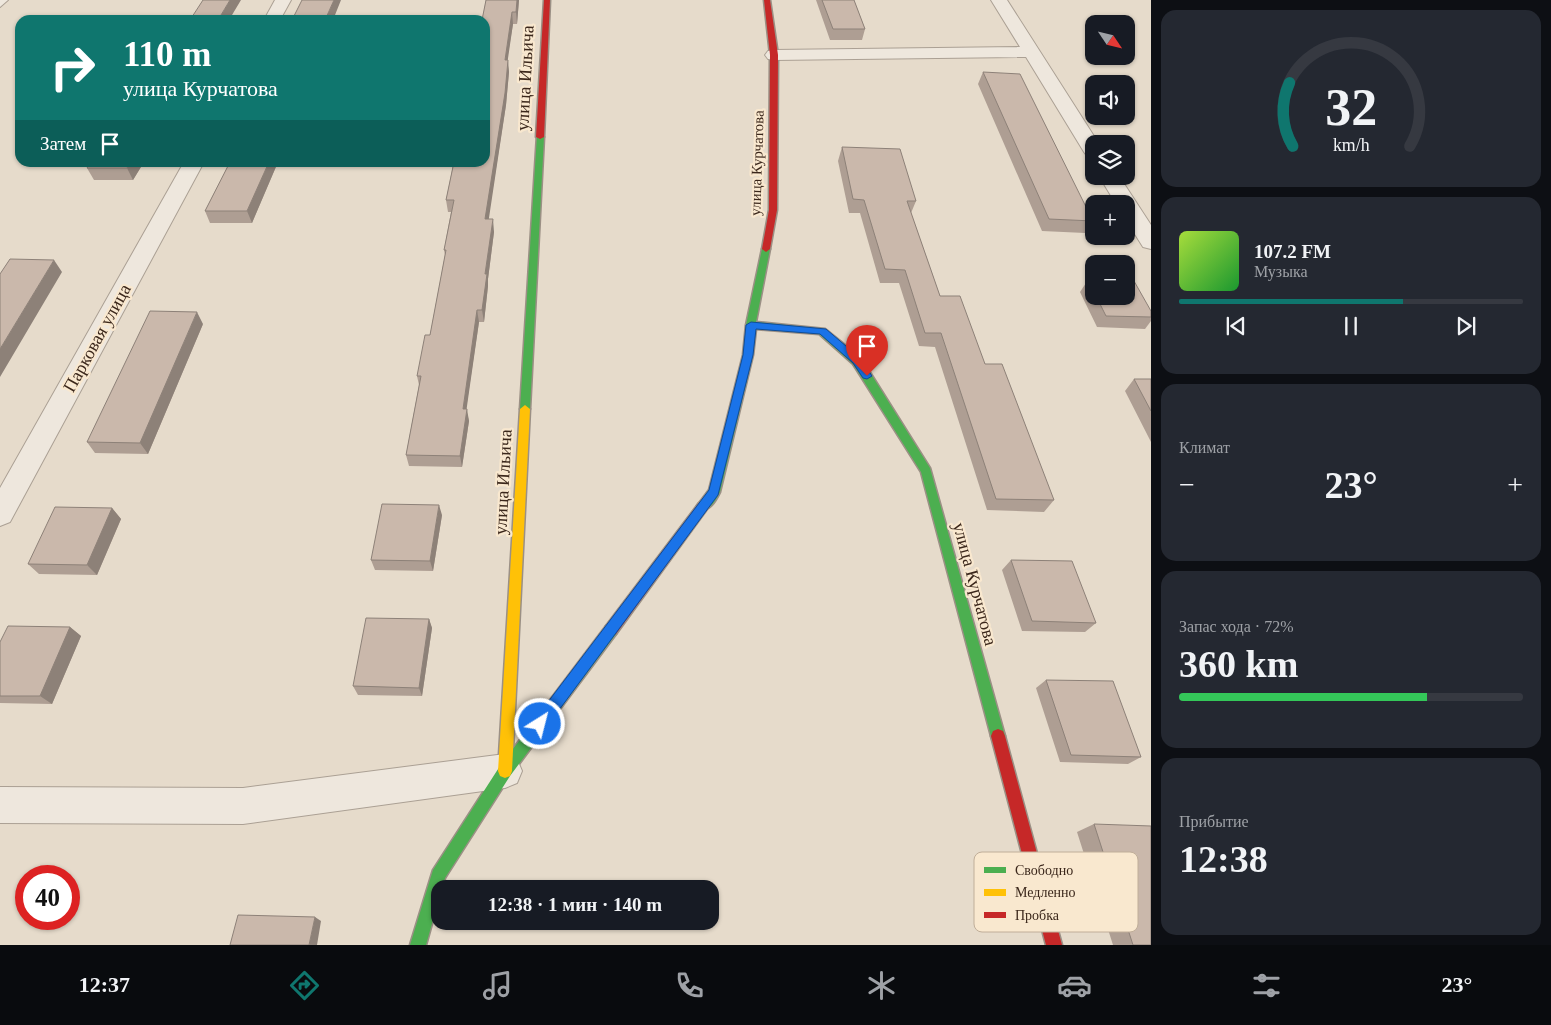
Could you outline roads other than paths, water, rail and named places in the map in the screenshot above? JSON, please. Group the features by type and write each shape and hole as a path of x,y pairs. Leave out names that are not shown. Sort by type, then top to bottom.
{"street":[{"path":"275,15 283,0"},
{"name":"улица Ильича","path":"418,945 438,876 505,771 547,0"},
{"name":"улица Курчатова","path":"505,771 714,492 748,355 751,325 773,210 774,55 767,0"},
{"path":"999,0 1085,138"},
{"path":"774,55 1030,52"},
{"name":"Парковая улица","path":"0,514 191,167"},
{"path":"1115,185 1151,242"},
{"name":"улица Курчатова","path":"751,325 822,331 857,361 926,471 1029,852"},
{"path":"0,805 243,806 505,771"},
{"name":"улица Курчатова","path":"1050,932 1054,945"}],"lane":[{"path":"0,4 4,0"}]}
